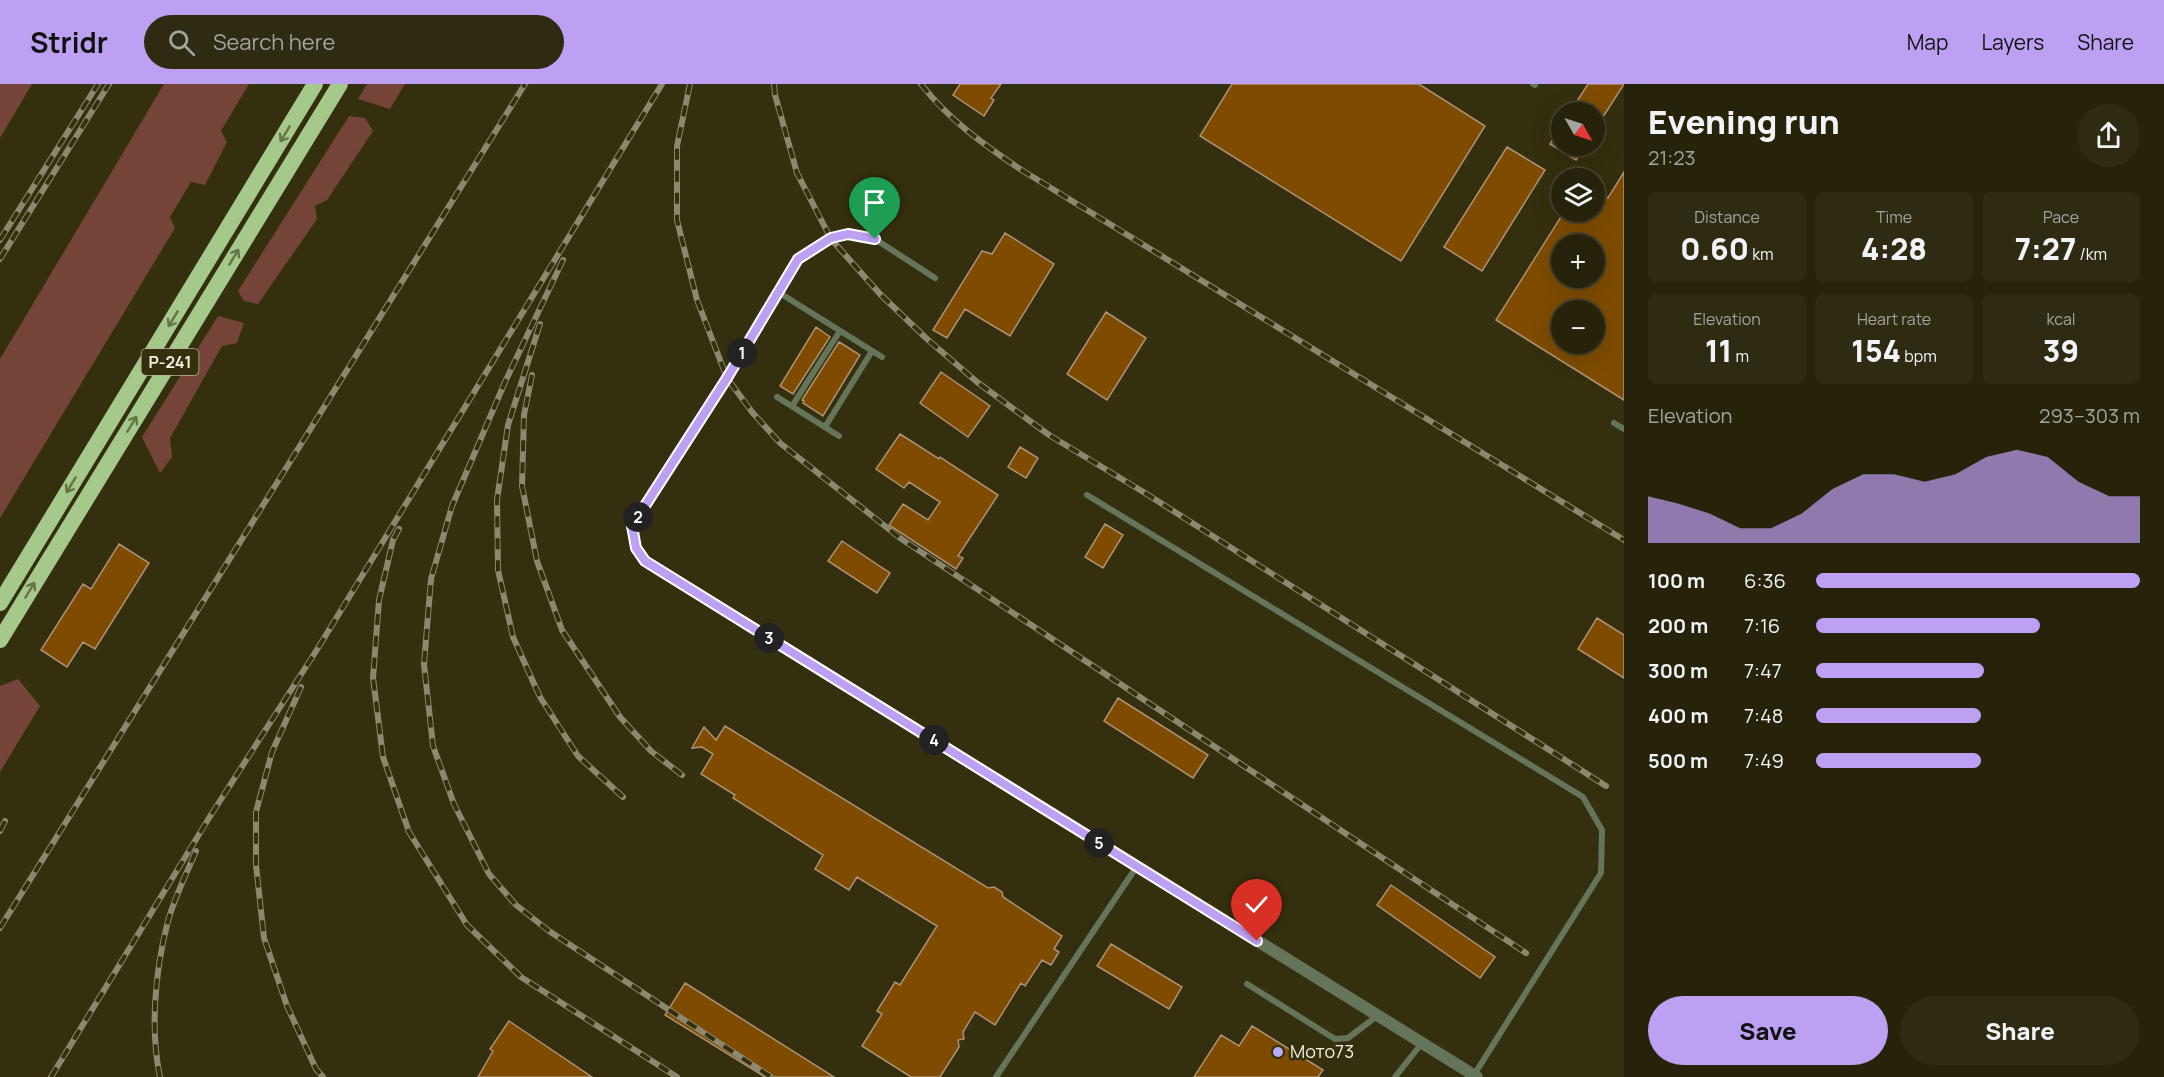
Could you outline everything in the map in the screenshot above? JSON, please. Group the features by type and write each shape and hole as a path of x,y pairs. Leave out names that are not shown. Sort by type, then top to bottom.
{"highway":[{"name":"Р-241","path":"0,603 315,84"},
{"name":"Р-241","path":"0,640 340,84"}],"street":[{"path":"645,561 1475,1076"}],"lane":[{"path":"645,561 636,548 632,526 727,378 798,259 831,238 848,234 875,239 935,278"},
{"path":"778,292 882,357"},
{"path":"792,406 840,331"},
{"path":"825,427 872,351"},
{"path":"777,397 839,436"},
{"path":"1614,423 1624,429"},
{"path":"1087,495 1583,797 1602,830 1601,873 1475,1076"},
{"path":"996,1077 1137,867"},
{"path":"1246,984 1335,1039 1348,1038 1378,1016"},
{"path":"1395,1077 1422,1043"}],"shaded area":[{"path":"0,84 32,84 0,138"},
{"path":"164,84 249,84 221,131 227,142 205,185 191,182 170,217 175,228 0,518 0,359"},
{"path":"367,84 405,84 390,109 358,99"},
{"path":"349,116 365,118 373,131 327,200 315,206 317,219 258,304 244,301 238,291"},
{"path":"218,316 244,323 237,343 222,346 170,438 172,457 160,473 142,437"},
{"path":"18,679 40,706 0,772 0,686"}],"building":[{"path":"960,84 1001,84 991,98 994,100 984,116 953,95"},
{"path":"1232,84 1419,84 1485,126 1401,261 1200,136"},
{"path":"1588,84 1624,84 1605,114 1605,102 1576,102"},
{"path":"1507,147 1545,170 1482,271 1444,247"},
{"path":"1624,172 1624,400 1496,320 1558,222 1605,222 1605,196 1608,198"},
{"path":"1005,233 1054,264 1010,336 965,309 947,338 933,330 982,251 992,254"},
{"path":"1106,312 1146,338 1107,400 1067,374"},
{"path":"816,327 830,337 793,394 780,386"},
{"path":"839,342 860,355 823,416 802,400"},
{"path":"941,372 990,406 968,437 920,403"},
{"path":"900,434 998,495 958,556 963,558 956,569 889,525 903,504 928,520 940,502 909,482 904,488 876,469"},
{"path":"1020,447 1038,458 1026,478 1008,467"},
{"path":"1105,524 1123,535 1103,568 1085,557"},
{"path":"842,541 890,573 877,593 828,561"},
{"path":"119,544 149,563 95,649 83,642 67,667 41,650 83,584 91,589"},
{"path":"1597,618 1624,635 1624,678 1578,649"},
{"path":"1118,698 1208,755 1193,778 1104,721"},
{"path":"725,726 988,888 994,887 1002,892 1003,897 1062,936 1054,949 1059,952 1051,965 1042,960 1025,986 1021,983 995,1025 975,1012 963,1032 964,1039 958,1040 959,1047 940,1077 911,1077 862,1046 882,1014 877,1011 895,982 900,985 937,926 857,877 849,890 815,869 823,855 733,798 735,795 701,774 713,754 702,747 692,748 704,727 716,740"},
{"path":"1391,885 1495,957 1480,978 1377,905"},
{"path":"1111,944 1182,987 1169,1009 1097,966"},
{"path":"685,983 834,1077 765,1077 665,1015"},
{"path":"509,1021 592,1077 478,1077 493,1051 490,1049"},
{"path":"1252,1026 1323,1070 1318,1077 1194,1077 1221,1035 1239,1046"}],"railway":[{"path":"0,240 98,84"},
{"path":"0,259 109,84"},
{"path":"0,928 525,84"},
{"path":"51,1077 209,818 318,648 662,84"},
{"path":"690,84 677,146 677,220 697,300 727,378 752,412 780,443 900,538 1526,953"},
{"path":"774,84 797,173 831,239 880,294 977,382 1049,435 1145,493 1606,786"},
{"path":"921,84 967,131 1020,169 1624,540"},
{"path":"563,260 505,382 452,506 431,579 424,664 433,746 454,804 489,874 516,905 549,931 771,1077"},
{"path":"540,324 508,425 497,500 498,570 513,637 540,697 578,756 623,797"},
{"path":"532,375 524,415 522,486 537,561 562,630 620,717 651,751 682,775"},
{"path":"399,529 393,540 379,600 373,678 383,757 409,832 467,925 521,977 677,1077"},
{"path":"301,687 272,752 256,812 256,865 264,938 287,1006 316,1069 323,1077"},
{"path":"0,831 5,821"},
{"path":"160,1077 155,1040 155,1001 159,962 176,897 196,851"}],"place":[{"name":"Мото73","path":"1278,1052"}],"route":[{"path":"875,239 848,234 831,238 798,259 727,378 632,526 636,548 645,561 1257,941"}]}
